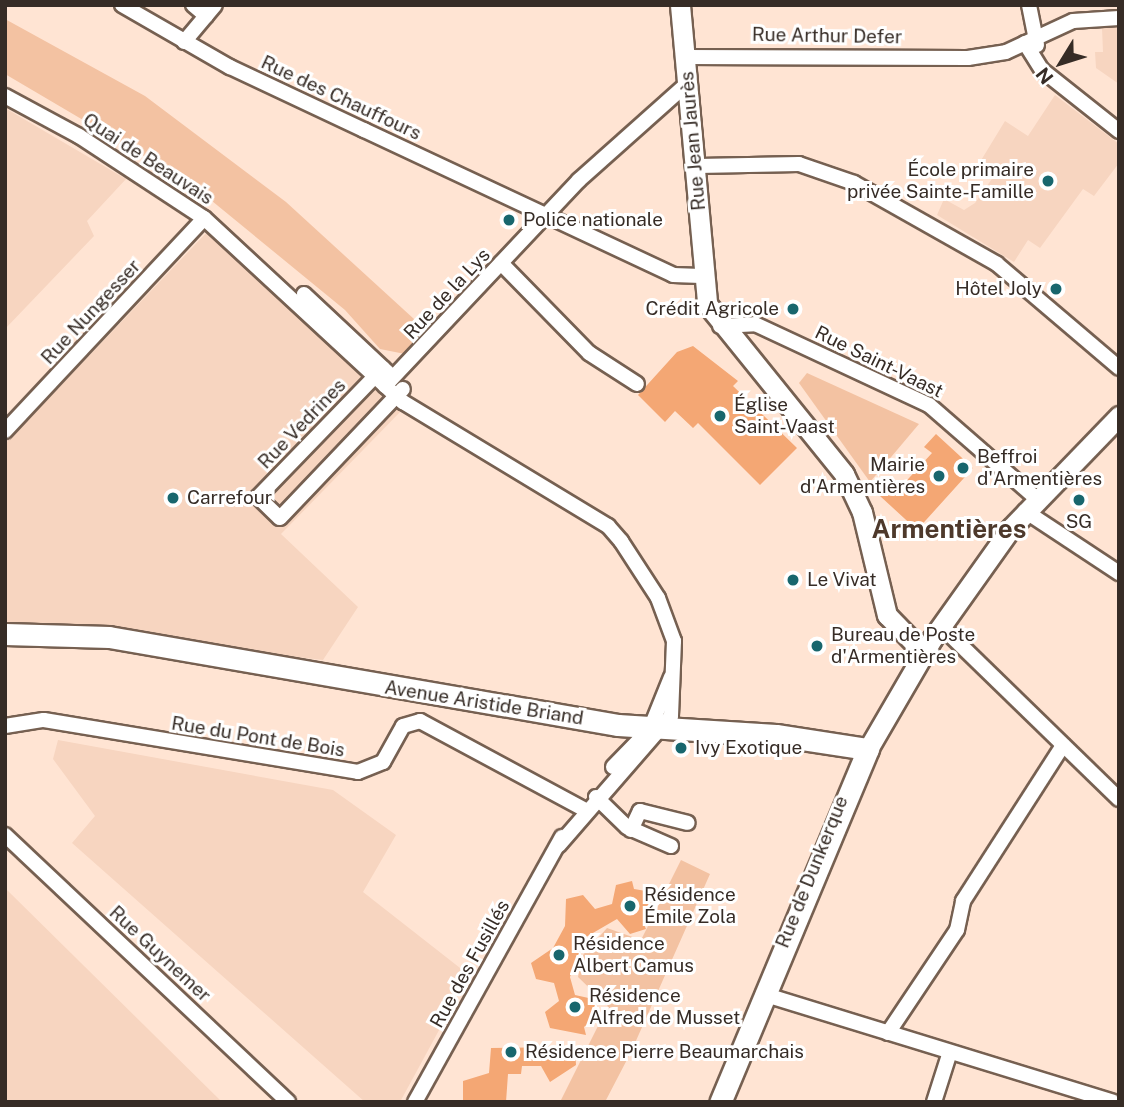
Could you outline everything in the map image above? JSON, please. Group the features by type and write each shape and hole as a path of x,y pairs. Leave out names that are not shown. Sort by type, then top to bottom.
{"main road":[{"name":"Rue Jean Jaurès","path":"680,5 698,166 701,276 720,326 844,474 862,512 887,615 923,652"},
{"name":"Rue de Dunkerque","path":"720,1102 763,994 868,749 923,652 1031,505 1119,416"},
{"name":"Avenue Aristide Briand","path":"5,634 109,637 318,676"},
{"name":"Avenue Aristide Briand","path":"5,644 97,646 318,676 657,730 723,732 868,749"}],"street":[{"name":"Rue des Chauffours","path":"122,5 184,42 673,275 701,276"},
{"path":"184,42 210,11 193,5"},
{"path":"1029,5 1031,45 1047,75 1119,131"},
{"name":"Rue Arthur Defer","path":"685,57 968,58 997,63 1085,21 1119,18"},
{"name":"Rue de la Lys","path":"384,377 688,83"},
{"name":"Quai de Beauvais","path":"5,96 79,136 204,218 428,415 608,526 658,598 674,640 676,665 657,730"},
{"path":"698,166 771,162 821,168 971,247 1079,332 1119,368"},
{"name":"Rue Nungesser","path":"5,431 204,218"},
{"path":"501,263 589,353 637,384"},
{"name":"Rue Saint-Vaast","path":"720,326 755,324 929,405 1031,505 1119,573"},
{"name":"Rue Vedrines","path":"384,377 309,444 258,497 280,518 400,393"},
{"path":"941,626 1119,799"},
{"name":"Rue du Pont de Bois","path":"5,726 44,720 358,772 383,762 403,726 420,721 582,808"},
{"name":"Rue des Fusillés","path":"415,1102 582,808 657,730"},
{"path":"888,1033 957,930 963,901 1063,745"},
{"path":"593,794 631,830 671,846"},
{"path":"631,830 635,810 688,823"},
{"name":"Rue Guynemer","path":"5,835 288,1102"},
{"path":"763,994 1113,1102"},
{"path":"934,1102 950,1052"}],"shaded area":[{"path":"5,19 145,96 286,202 426,330 405,354 380,349 345,310 190,183 5,74"},
{"path":"1119,27 1119,84 1096,68 1095,52 1103,52 1102,28"},
{"name":"École primaire privée Sainte-Famille","path":"1055,95 1119,144 1119,163 1094,196 1083,189 1040,248 1028,240 1014,262 937,215 944,199 964,210 975,203 996,173 980,162 1005,121 1028,136"},
{"path":"5,108 126,179 87,221 94,236 5,329"},
{"path":"209,230 403,409 281,534 358,607 323,660 5,623 5,444"},
{"path":"807,373 919,424 870,482 799,383"},
{"path":"58,740 333,790 396,835 363,892 469,975 400,1102 365,1102 72,843 95,816 53,759"},
{"path":"681,860 710,874 631,1052 605,1102 560,1102 608,1006 578,977 583,955 607,928 641,940"},
{"path":"5,888 222,1102 5,1102"}],"building":[{"name":"Église Saint-Vaast","path":"693,346 738,381 733,386 797,448 760,485 698,423 693,428 675,411 665,422 638,395 677,352"},
{"name":"Mairie d'Armentières","path":"936,434 973,468 917,530 880,496 891,483 898,490 932,453 924,447"},
{"path":"632,881 634,889 652,892 657,909 643,922 646,929 630,934 617,919 586,937 570,977 575,995 593,999 598,1015 584,1027 586,1035 550,1028 545,1012 559,1001 554,983 536,979 531,963 553,948 565,926 566,899 583,895 595,909 612,904 616,885"},
{"path":"575,1047 576,1065 550,1082 541,1066 522,1066 521,1074 508,1074 506,1102 463,1102 463,1081 489,1073 491,1048"}],"place":[{"name":"École primaire privée Sainte-Famille","path":"1048,181"},
{"name":"Police nationale","path":"509,220"},
{"name":"Hôtel Joly","path":"1056,289"},
{"name":"Crédit Agricole","path":"793,309"},
{"name":"Église Saint-Vaast","path":"720,416"},
{"name":"Beffroi d'Armentières","path":"963,468"},
{"name":"Mairie d'Armentières","path":"939,476"},
{"name":"Carrefour","path":"173,498"},
{"name":"SG","path":"1079,500"},
{"name":"Le Vivat","path":"793,580"},
{"name":"Bureau de Poste d'Armentières","path":"817,646"},
{"name":"Ivy Exotique","path":"681,748"},
{"name":"Résidence Émile Zola","path":"630,906"},
{"name":"Résidence Albert Camus","path":"559,955"},
{"name":"Résidence Alfred de Musset","path":"575,1007"},
{"name":"Résidence Pierre Beaumarchais","path":"511,1052"}],"district":[{"name":"Armentières","path":"949,529"}]}
